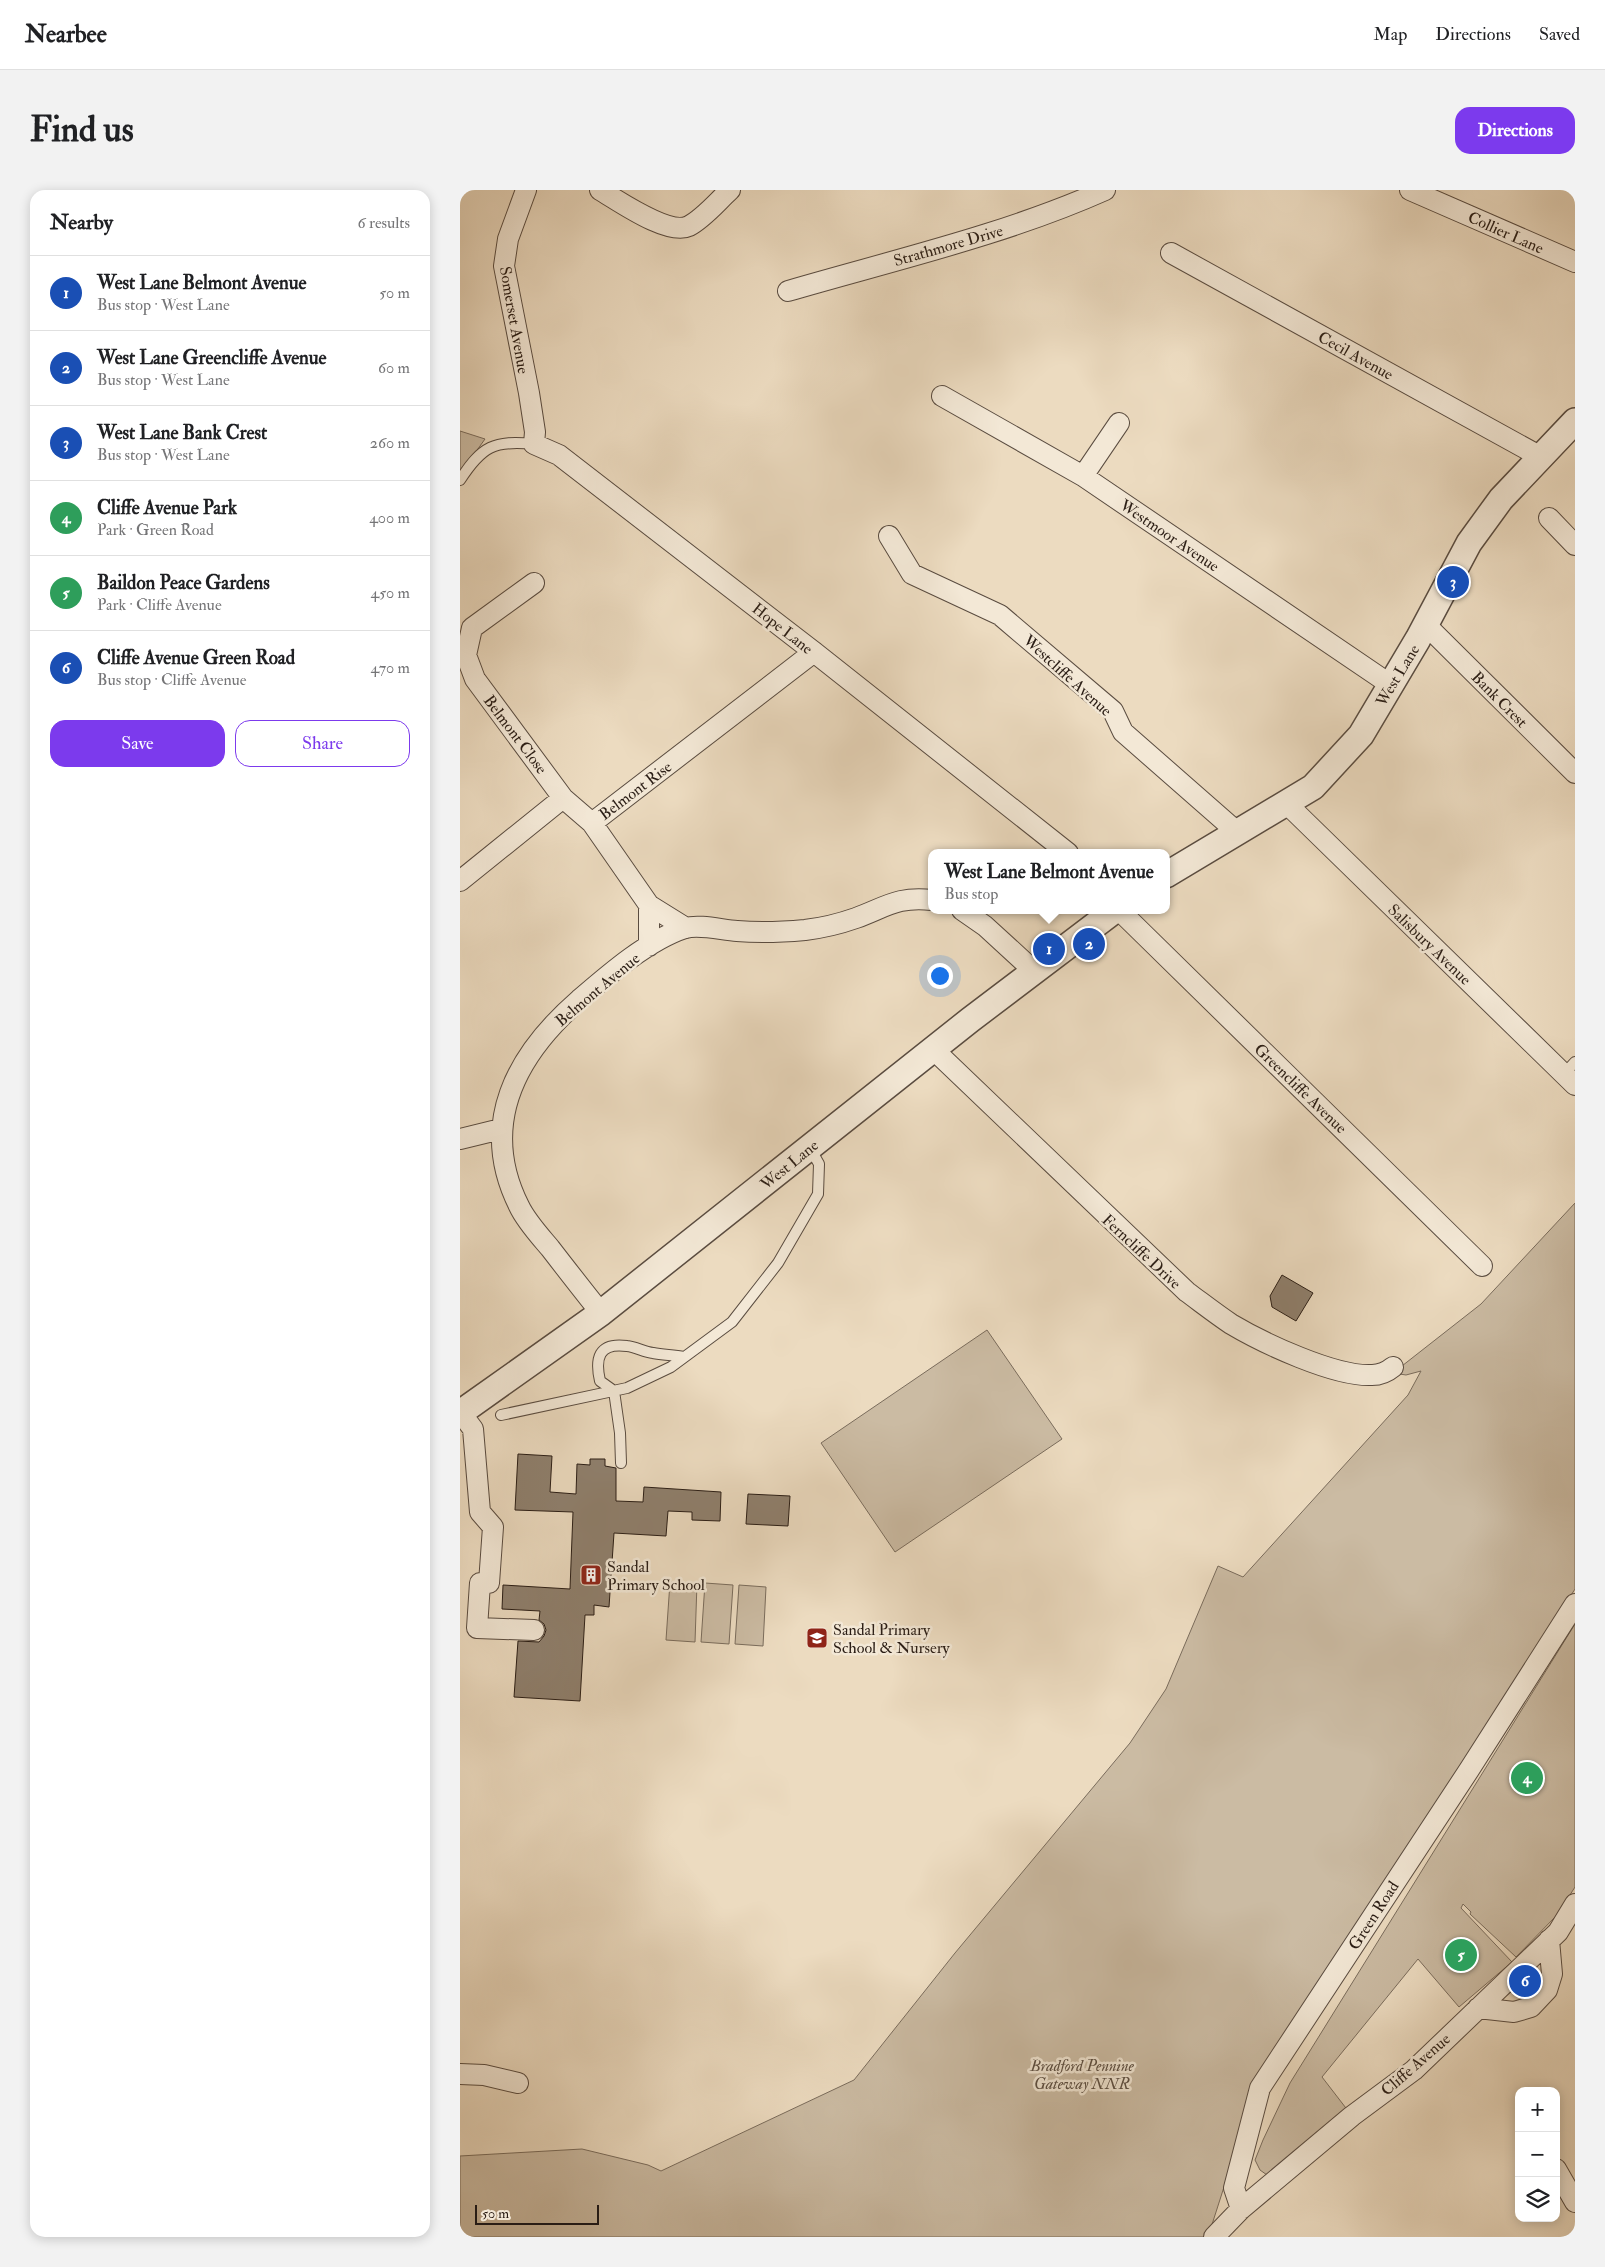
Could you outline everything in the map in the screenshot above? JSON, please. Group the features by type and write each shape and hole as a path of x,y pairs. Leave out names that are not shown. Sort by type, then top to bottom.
{"street":[{"name":"Somerset Avenue","path":"526,190 508,239 504,279 529,393 535,432 534,444"},
{"path":"600,190 662,225 676,228 687,227 698,220 730,190"},
{"name":"Strathmore Drive","path":"788,291 1020,224 1105,190"},
{"name":"Collier Lane","path":"1410,190 1575,262"},
{"name":"Cecil Avenue","path":"1171,253 1541,457"},
{"name":"Westmoor Avenue","path":"942,396 1083,476 1391,685"},
{"name":"West Lane","path":"1170,873 1312,787 1361,735 1426,625 1469,543 1501,499 1575,421"},
{"path":"1083,476 1119,423"},
{"name":"Hope Lane","path":"534,444 558,455 814,652 1063,849"},
{"path":"1549,518 1575,545"},
{"name":"Westcliffe Avenue","path":"889,536 912,574 1000,615 1112,711 1123,732 1237,832"},
{"name":"Belmont Close","path":"534,583 472,628 466,655 475,679 563,798"},
{"name":"Bank Crest","path":"1426,625 1575,774"},
{"name":"Belmont Rise","path":"563,798 592,823 814,652"},
{"path":"460,881 563,798"},
{"name":"Salisbury Avenue","path":"1286,803 1571,1074"},
{"path":"592,823 649,905 686,928"},
{"name":"Belmont Avenue","path":"602,1313 519,1207 511,1187 504,1160 501,1129 506,1102 515,1080 545,1034 592,989 649,946 686,928 744,932 800,930 843,922 900,900 928,900"},
{"path":"649,905 649,946"},
{"path":"968,914 985,926 1034,970"},
{"name":"West Lane","path":"461,1413 602,1313 1034,970 1110,914"},
{"name":"Greencliffe Avenue","path":"1123,914 1482,1266"},
{"name":"Ferncliffe Drive","path":"934,1050 1187,1292 1230,1323 1261,1341 1330,1368 1371,1376 1385,1373 1393,1367"},
{"path":"460,1139 501,1129"},
{"path":"461,1413 474,1429 480,1512 493,1527 489,1583 480,1583 477,1628 534,1630"},
{"name":"Green Road","path":"1241,2209 1234,2188 1260,2088 1469,1770 1575,1604"},
{"name":"Cliffe Avenue","path":"1241,2209 1352,2116 1414,2070 1558,1932 1575,1904"},
{"path":"1478,2008 1514,2012 1531,2007 1547,1990 1552,1974 1549,1940"},
{"path":"460,2074 484,2075 518,2082"},
{"path":"1560,2177 1575,2202"},
{"path":"1214,2237 1241,2209"}],"lane":[{"path":"460,480 477,456 491,446 512,441 534,444"},
{"path":"501,1415 614,1391 656,1375 732,1322 783,1254 818,1194 819,1164 810,1148"},
{"path":"621,1463 620,1433 614,1391 600,1381 597,1366 598,1357 605,1348 627,1346 652,1353 684,1357"}],"green space":[{"path":"460,431 485,439 460,474"},
{"name":"Bradford Pennine Gateway NNR","path":"1575,1203 1575,1589 1256,2087 1208,2237 460,2237 460,2156 582,2149 648,2165 661,2171 854,2080 955,1953 1130,1743 1166,1689 1218,1566 1243,1577 1408,1395 1421,1371 1406,1375 1393,1373 1481,1304"},
{"path":"987,1330 1062,1439 895,1552 821,1443"},
{"path":"670,1582 697,1583 695,1642 666,1640"},
{"path":"705,1583 733,1585 729,1644 701,1642"},
{"path":"739,1585 766,1587 763,1646 735,1644"},
{"path":"1575,1624 1575,1887 1557,1915 1516,1957 1470,1914 1471,1912 1463,1904 1461,1908 1512,1962 1459,2007 1418,1959 1322,2077 1349,2112 1267,2175 1260,2170 1255,2160 1290,2083"}],"building":[{"path":"1282,1275 1313,1293 1296,1321 1272,1307 1270,1296"},
{"name":"Sandal Primary School","path":"518,1454 552,1456 550,1492 576,1494 577,1464 590,1465 590,1459 605,1459 605,1466 616,1468 616,1501 643,1502 644,1487 721,1492 720,1521 692,1520 692,1512 668,1511 666,1536 614,1533 609,1607 594,1605 594,1615 585,1615 580,1701 514,1697 518,1641 539,1642 546,1630 544,1624 539,1620 540,1611 502,1609 503,1585 570,1589 573,1512 515,1510"},
{"path":"748,1494 790,1496 788,1526 746,1524"}],"place":[{"name":"West Lane Bank Crest","path":"1453,582"},
{"name":"West Lane Greencliffe Avenue","path":"1089,944"},
{"name":"West Lane Belmont Avenue","path":"1049,949"},
{"name":"Sandal Primary School","path":"591,1575"},
{"name":"Sandal Primary School & Nursery","path":"817,1638"},
{"name":"Cliffe Avenue Park","path":"1527,1778"},
{"name":"Baildon Peace Gardens","path":"1461,1955"},
{"name":"Cliffe Avenue Green Road","path":"1525,1981"}]}
